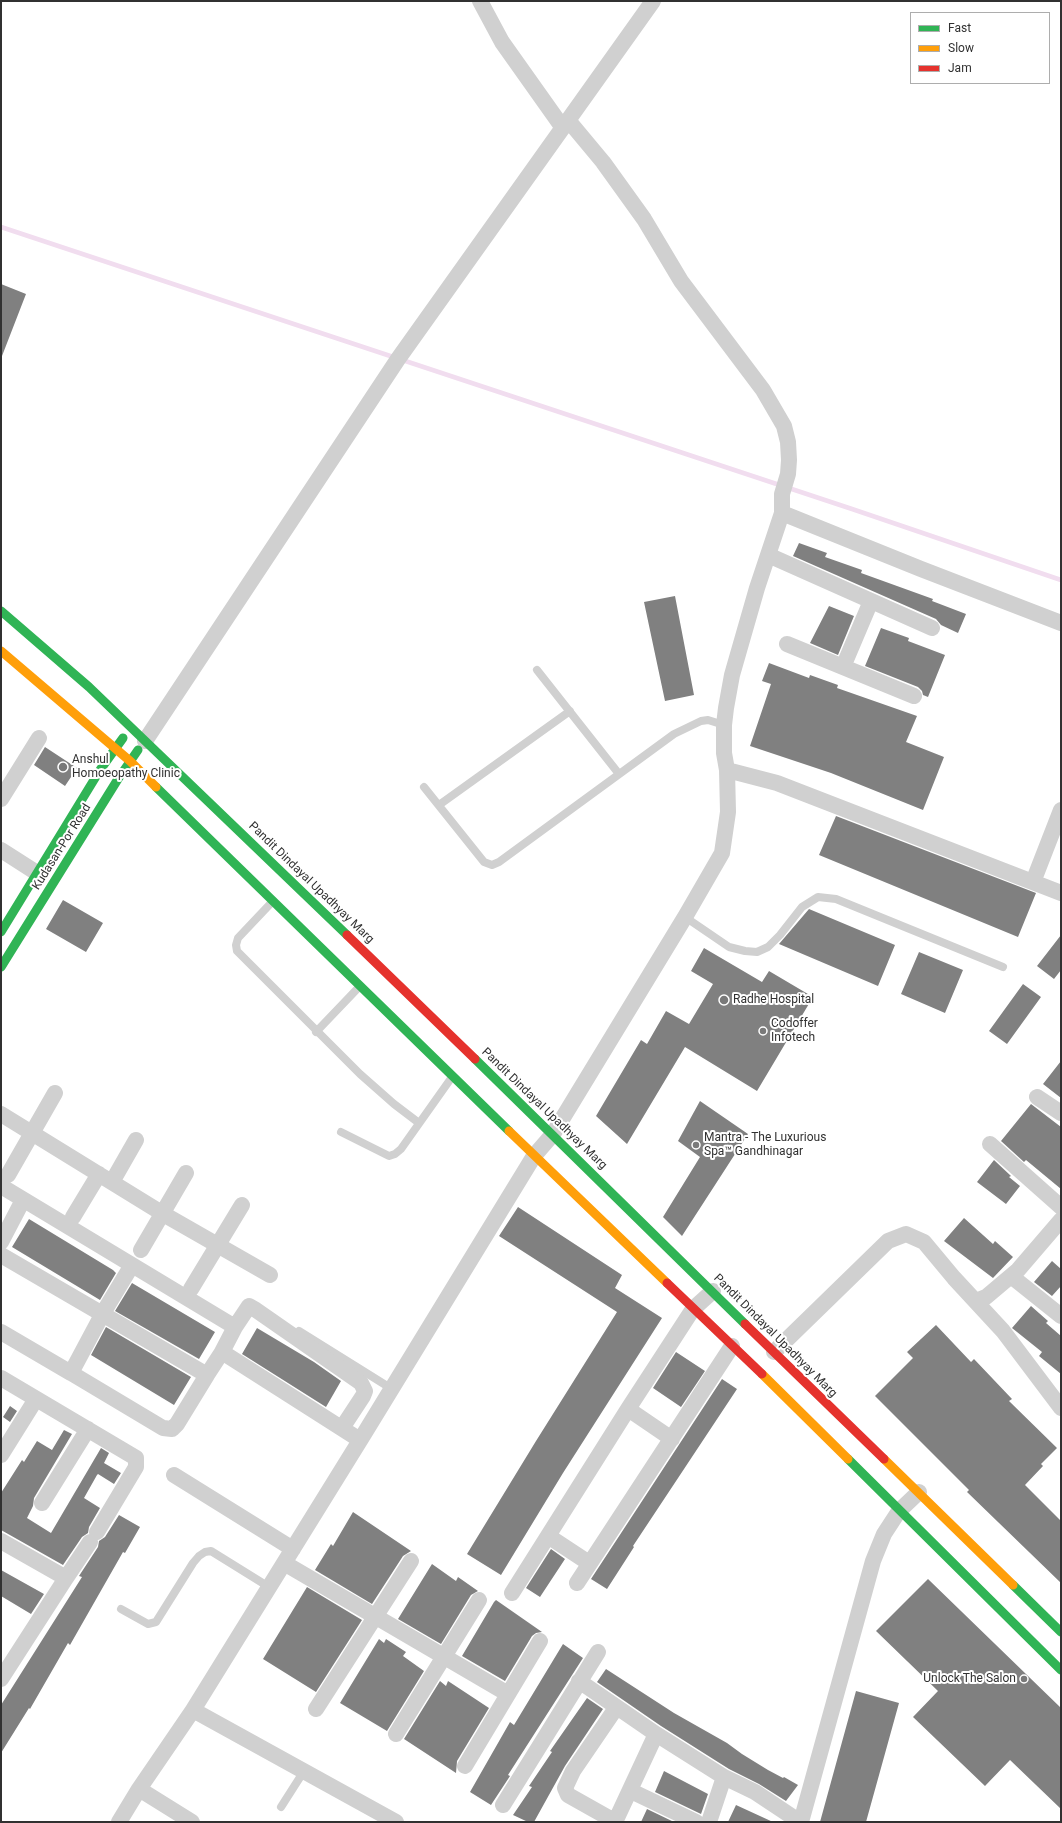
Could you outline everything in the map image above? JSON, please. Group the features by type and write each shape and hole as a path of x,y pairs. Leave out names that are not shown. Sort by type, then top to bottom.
{"street":[{"path":"120,1822 139,1789 193,1710 293,1550 534,1156 553,1134 685,918 722,853 728,812 727,770 724,753 724,725 732,675 757,588 782,513 782,494 788,474 788,442 784,426 763,390 680,281 644,219 602,162 566,124 502,42 480,1"},
{"path":"145,741 398,359 653,1"},
{"path":"782,513 1061,623"},
{"path":"768,555 932,628"},
{"path":"843,667 871,601"},
{"name":"Pandit Dindayal Upadhyay Marg","path":"1,611 89,687 133,728 553,1134 813,1391 919,1492 1061,1632"},
{"path":"787,644 914,696"},
{"path":"1,651 114,749 130,761 534,1156 821,1432 1061,1670"},
{"name":"Kudasan-Por Road","path":"1,932 114,749 133,728"},
{"path":"1,800 39,738"},
{"name":"Kudasan-Por Road","path":"1,967 130,761 145,741"},
{"path":"727,770 784,786 1061,893"},
{"path":"1033,882 1061,810"},
{"path":"1,850 37,873"},
{"path":"55,1093 4,1180 24,1200 235,1327"},
{"path":"1038,1097 1061,1113"},
{"path":"1,1114 162,1213 270,1275"},
{"path":"112,1182 136,1140"},
{"path":"990,1144 1061,1207"},
{"path":"141,1250 186,1173"},
{"path":"73,1217 99,1174"},
{"path":"1,1242 24,1200"},
{"path":"192,1289 242,1205"},
{"path":"976,1301 986,1297 1011,1276 1061,1220"},
{"path":"774,1352 888,1241 906,1234 924,1242 1012,1343 1061,1408"},
{"path":"1,1255 207,1375"},
{"path":"71,1373 132,1265"},
{"path":"1011,1276 1061,1316"},
{"path":"512,1593 693,1309 713,1291"},
{"path":"1,1332 163,1428 172,1429 178,1424 249,1306 361,1383 364,1391 363,1396 342,1428"},
{"path":"577,1582 732,1346"},
{"path":"222,1352 360,1440"},
{"path":"1,1378 132,1454 136,1458 137,1462 136,1467 93,1537 1,1679"},
{"path":"1,1455 36,1399"},
{"path":"628,1409 672,1438"},
{"path":"42,1503 88,1429"},
{"path":"174,1475 293,1550"},
{"path":"579,1681 616,1708 656,1734 724,1777 755,1792 800,1822 873,1561 884,1534 899,1511 919,1492"},
{"path":"548,1536 589,1563"},
{"path":"1,1541 66,1578"},
{"path":"316,1709 411,1561"},
{"path":"284,1563 508,1694"},
{"path":"396,1734 479,1600"},
{"path":"465,1766 540,1641"},
{"path":"503,1805 598,1652"},
{"path":"616,1708 573,1771 565,1788 568,1795 616,1822 656,1734"},
{"path":"193,1710 396,1822"},
{"path":"709,1822 724,1777"},
{"path":"139,1789 192,1822"},
{"path":"631,1791 696,1822"}],"lane":[{"path":"537,670 619,774"},
{"path":"439,805 570,711"},
{"path":"424,787 484,862 492,865 499,862 674,734 701,721 708,720 724,725"},
{"path":"685,918 729,947 757,952 768,946 780,935 802,907 818,897 836,898 1003,966"},
{"path":"273,900 238,938 236,945 237,951 316,1032 388,1099 419,1123"},
{"path":"316,1032 360,986"},
{"path":"341,1132 389,1156 395,1154 401,1149 452,1076"},
{"path":"278,1318 392,1389"},
{"path":"121,1609 148,1624 156,1622 199,1556 205,1552 211,1551 269,1587"},
{"path":"281,1807 304,1771"}],"building":[{"path":"1,284 26,294 2,356 1,356"},
{"path":"799,543 827,553 825,557 862,570 861,573 933,599 932,601 966,614 958,633 941,625 936,619 793,556"},
{"path":"675,596 694,695 665,701 644,602"},
{"path":"829,606 854,616 838,655 810,643"},
{"path":"881,628 909,638 908,641 945,655 928,697 923,695 922,691 918,687 865,666"},
{"path":"769,663 809,678 810,675 838,685 837,688 917,716 906,742 944,757 923,810 831,773 750,746 771,684 762,681"},
{"path":"45,747 77,768 65,786 34,765"},
{"path":"836,816 1036,893 1018,937 819,855"},
{"path":"63,900 103,923 86,952 46,929"},
{"path":"809,909 895,945 878,986 779,944"},
{"path":"1061,935 1061,970 1054,979 1037,966"},
{"path":"704,948 762,982 769,971 813,997 757,1091 685,1047 627,1144 596,1116 641,1040 647,1044 666,1011 689,1024 713,984 691,971"},
{"path":"919,952 963,970 945,1013 901,994"},
{"path":"1023,984 1041,997 1007,1044 989,1031"},
{"path":"1061,1061 1061,1098 1043,1084"},
{"path":"700,1101 748,1134 682,1236 663,1217 700,1157 678,1141"},
{"path":"1031,1104 1061,1127 1061,1189 1026,1160 1024,1162 1001,1141"},
{"path":"994,1160 1011,1176 1009,1177 1020,1186 1006,1204 977,1182"},
{"path":"518,1207 622,1275 615,1288 662,1318 563,1473 501,1575 467,1554 617,1312 499,1236"},
{"path":"964,1218 993,1244 995,1241 1013,1257 993,1278 944,1241"},
{"path":"29,1219 116,1273 100,1300 12,1247"},
{"path":"1052,1261 1061,1269 1061,1286 1052,1296 1034,1282"},
{"path":"132,1283 215,1332 199,1359 115,1311"},
{"path":"1031,1306 1048,1321 1046,1323 1061,1336 1061,1374 1039,1356 1042,1352 1012,1328"},
{"path":"936,1325 971,1362 974,1359 1012,1399 1009,1401 1057,1448 1041,1464 1043,1466 1025,1485 1061,1521 1061,1583 967,1492 969,1490 875,1396 913,1358 907,1352"},
{"path":"106,1327 191,1377 174,1405 91,1355"},
{"path":"257,1328 314,1362 341,1381 326,1407 242,1354"},
{"path":"676,1352 705,1371 681,1407 653,1388"},
{"path":"722,1379 737,1389 633,1546 634,1547 607,1589 591,1579"},
{"path":"10,1406 17,1411 10,1422 3,1417"},
{"path":"64,1430 72,1434 34,1498 33,1506 27,1518 51,1533 101,1448 109,1453 104,1463 121,1473 114,1484 98,1474 97,1475 84,1498 100,1508 89,1527 88,1533 82,1537 63,1565 1,1530 1,1493 22,1460 24,1462 37,1441 52,1450"},
{"path":"353,1512 411,1551 403,1556 372,1604 315,1570 331,1544 333,1546"},
{"path":"119,1515 140,1527 125,1553 123,1552 70,1645 68,1643 30,1709 29,1708 1,1753 1,1705 82,1577 79,1576 98,1547 99,1541 105,1537"},
{"path":"551,1549 565,1559 540,1597 526,1588"},
{"path":"432,1564 456,1581 458,1577 478,1591 471,1595 441,1644 398,1619"},
{"path":"1,1570 44,1594 31,1614 1,1596"},
{"path":"928,1579 1061,1708 1061,1809 1010,1760 985,1786 913,1717 938,1691 876,1631"},
{"path":"307,1587 362,1620 316,1692 263,1659"},
{"path":"496,1600 542,1632 536,1633 532,1636 505,1681 462,1656"},
{"path":"379,1639 384,1643 386,1639 406,1652 403,1656 424,1671 387,1731 340,1703"},
{"path":"563,1644 583,1658 508,1775 510,1776 491,1805 470,1792 510,1722 514,1725"},
{"path":"606,1669 674,1713 727,1743 768,1770 798,1785 786,1801 759,1784 729,1769 661,1726 597,1682"},
{"path":"440,1681 446,1686 448,1681 489,1708 457,1761 456,1773 404,1739"},
{"path":"856,1691 899,1703 866,1822 820,1822"},
{"path":"587,1698 603,1709 565,1766 534,1822 528,1822 513,1815 532,1787 529,1786 552,1752 550,1751"},
{"path":"664,1771 708,1794 701,1814 655,1792"},
{"path":"736,1805 773,1822 728,1822"},
{"path":"647,1809 674,1822 641,1822"}],"waterway":[{"path":"1,227 852,509 1061,580"}],"traffic: fast":[{"path":"1,611 89,687 347,935"},
{"path":"1,932 100,770 123,738"},
{"path":"1,967 118,779 138,750"},
{"path":"156,787 509,1131"},
{"path":"475,1059 745,1324"},
{"path":"848,1459 1061,1670"},
{"path":"1013,1585 1061,1632"}],"traffic: slow":[{"path":"1,651 130,761 156,787"},
{"path":"509,1131 667,1283"},
{"path":"762,1374 848,1459"},
{"path":"884,1459 1013,1585"}],"traffic: jam":[{"path":"347,935 475,1059"},
{"path":"667,1283 762,1374"},
{"path":"745,1324 884,1459"}],"place":[{"name":"Anshul Homoeopathy Clinic","path":"63,767"},
{"name":"Radhe Hospital","path":"724,1000"},
{"name":"Codoffer Infotech","path":"763,1031"},
{"name":"Mantra - The Luxurious Spa™ Gandhinagar","path":"696,1145"},
{"name":"Unlock The Salon","path":"1024,1679"}]}
